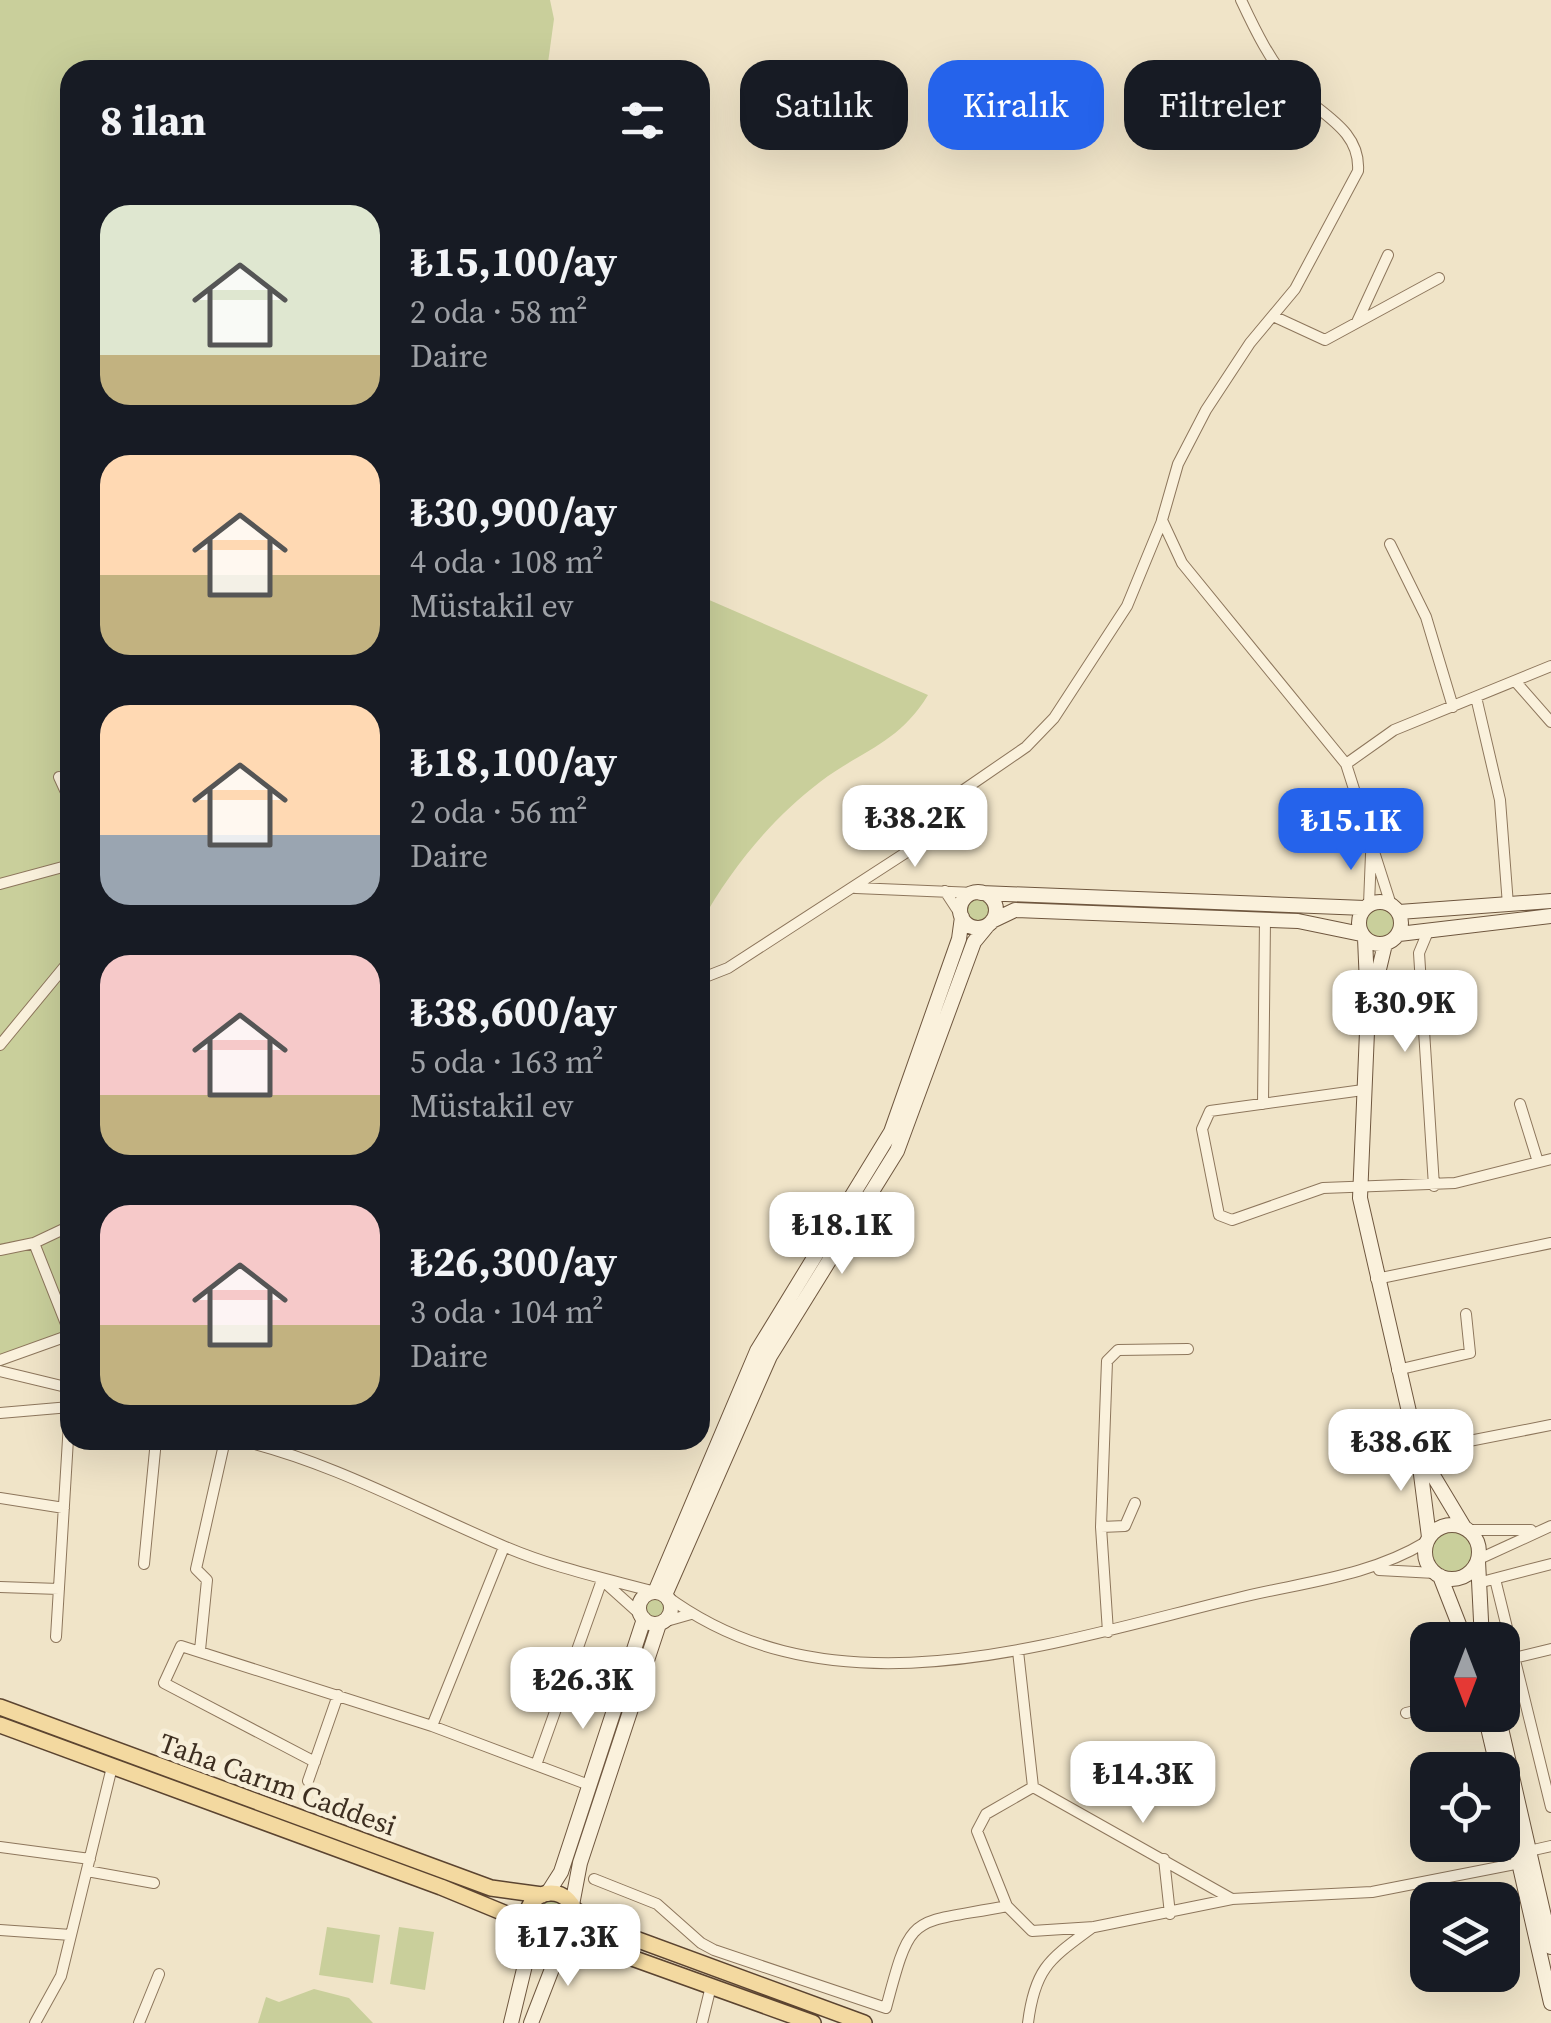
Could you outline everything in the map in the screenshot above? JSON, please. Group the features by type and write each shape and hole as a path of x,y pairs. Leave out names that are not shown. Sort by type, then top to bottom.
{"main road":[{"name":"Taha Carım Caddesi","path":"0,1707 491,1888 544,1894"},
{"name":"Taha Carım Caddesi","path":"0,1725 441,1888 509,1915 532,1931"},
{"path":"813,2023 566,1936 544,1940 532,1931 530,1907 544,1894 559,1894 602,1927 864,2023"},
{"path":"566,1936 575,1922 574,1908"}],"street":[{"path":"710,975 728,968 914,848 962,791 1026,747 1054,718 1127,606 1162,520 1162,507 1178,464 1206,410 1296,290 1354,182 1359,160 1356,149 1330,114 1294,88 1256,33 1241,0"},
{"path":"1357,322 1388,254"},
{"path":"1273,316 1326,340 1439,278"},
{"path":"1162,520 1182,563 1346,764 1395,908 1399,934"},
{"path":"1390,544 1426,616 1453,706"},
{"path":"1346,764 1394,730 1551,666"},
{"path":"1515,681 1551,722"},
{"path":"1476,697 1500,800 1508,906"},
{"path":"1372,843 1367,906 1358,923 1363,936 1368,1008 1359,1184 1375,1279 1418,1451 1428,1540 1426,1559 1438,1575 1458,1622"},
{"path":"0,884 60,867"},
{"path":"854,888 1395,908 1508,906 1551,901"},
{"path":"946,891 972,927 990,923 1014,910 1265,920 1324,924 1386,944"},
{"path":"660,1594 757,1351 891,1132 959,939 962,902 978,893"},
{"path":"574,1908 580,1863 652,1620 642,1600 660,1594 770,1356 897,1151 974,942 990,923 994,904 978,893"},
{"path":"1368,1008 1386,944 1399,934 1551,916"},
{"path":"1263,1104 1265,920"},
{"path":"1429,929 1419,953 1434,1186"},
{"path":"0,1045 60,972"},
{"path":"1363,1090 1210,1111 1203,1118 1217,1210 1223,1218 1232,1220 1323,1188 1359,1184 1434,1186 1551,1159"},
{"path":"1520,1104 1538,1162"},
{"path":"0,1250 34,1243 60,1231"},
{"path":"34,1243 60,1309"},
{"path":"1375,1279 1551,1243"},
{"path":"1398,1370 1470,1353 1466,1314"},
{"path":"0,1360 60,1339"},
{"path":"1108,1632 1101,1527 1109,1356 1118,1350 1188,1349"},
{"path":"0,1371 60,1386"},
{"path":"0,1413 60,1407"},
{"path":"1418,1451 1551,1424"},
{"path":"56,1636 67,1450"},
{"path":"144,1564 155,1450"},
{"path":"200,1650 207,1580 196,1569 223,1450"},
{"path":"283,1450 368,1484 504,1547 602,1580 660,1594 739,1639 836,1660 876,1664 1018,1651 1240,1597 1373,1570 1462,1577 1478,1560 1551,1526"},
{"path":"1418,1451 1479,1544 1481,1622"},
{"path":"0,1498 64,1508"},
{"path":"1101,1527 1125,1526 1135,1503"},
{"path":"1373,1570 1428,1540 1442,1526 1537,1530"},
{"path":"432,1726 504,1547"},
{"path":"1478,1583 1551,1564"},
{"path":"1495,1579 1501,1622"},
{"path":"602,1580 652,1620 690,1614"},
{"path":"536,1765 602,1580"},
{"path":"0,1587 59,1589"},
{"path":"544,1894 561,1872 589,1785 652,1620 671,1609 660,1594"},
{"path":"315,1762 164,1683 181,1646 432,1726 589,1785"},
{"path":"1520,1657 1551,1649"},
{"path":"1018,1651 1033,1787"},
{"path":"308,1781 338,1695"},
{"path":"1520,1703 1551,1806"},
{"path":"1406,1713 1410,1712"},
{"path":"1501,1732 1551,2003"},
{"path":"35,2023 61,1976 112,1767"},
{"path":"1033,1787 1080,1817 1232,1898"},
{"path":"1033,1787 986,1814 977,1826 1007,1906 1032,1931 1170,1914 1232,1898 1372,1892 1524,1857 1551,1846"},
{"path":"1520,1844 1551,1947"},
{"path":"0,1846 154,1883"},
{"path":"1164,1859 1170,1914"},
{"path":"594,1880 657,1904 700,1944 886,2008 910,1931 924,1922 1007,1906"},
{"path":"1028,2023 1034,1990 1046,1962 1094,1926"},
{"path":"0,1930 71,1935"},
{"path":"511,2023 532,1931"},
{"path":"531,2023 566,1936"},
{"path":"139,2023 158,1974"},
{"path":"702,2023 711,1986"}],"green space":[{"path":"0,0 550,0 554,19 548,60 60,60 60,1340 0,1367"},
{"path":"710,600 928,695 892,736 835,771 785,812 710,908"},
{"path":"978,896 988,900 992,910 988,920 978,924 968,920 964,910 968,900"},
{"path":"1380,909 1390,913 1394,923 1390,933 1380,937 1370,933 1366,923 1370,913"},
{"path":"1452,1529 1468,1536 1475,1552 1468,1568 1452,1575 1436,1568 1429,1552 1436,1536"},
{"path":"655,1595 664,1599 668,1608 664,1617 655,1621 646,1617 642,1608 646,1599"},
{"path":"551,1900 563,1905 568,1917 563,1929 551,1934 539,1929 534,1917 539,1905"},
{"path":"327,1927 380,1935 373,1983 319,1975"},
{"path":"399,1927 434,1932 425,1990 390,1984"},
{"path":"314,1989 349,1998 373,2023 258,2023 266,1997 279,2002"}]}
